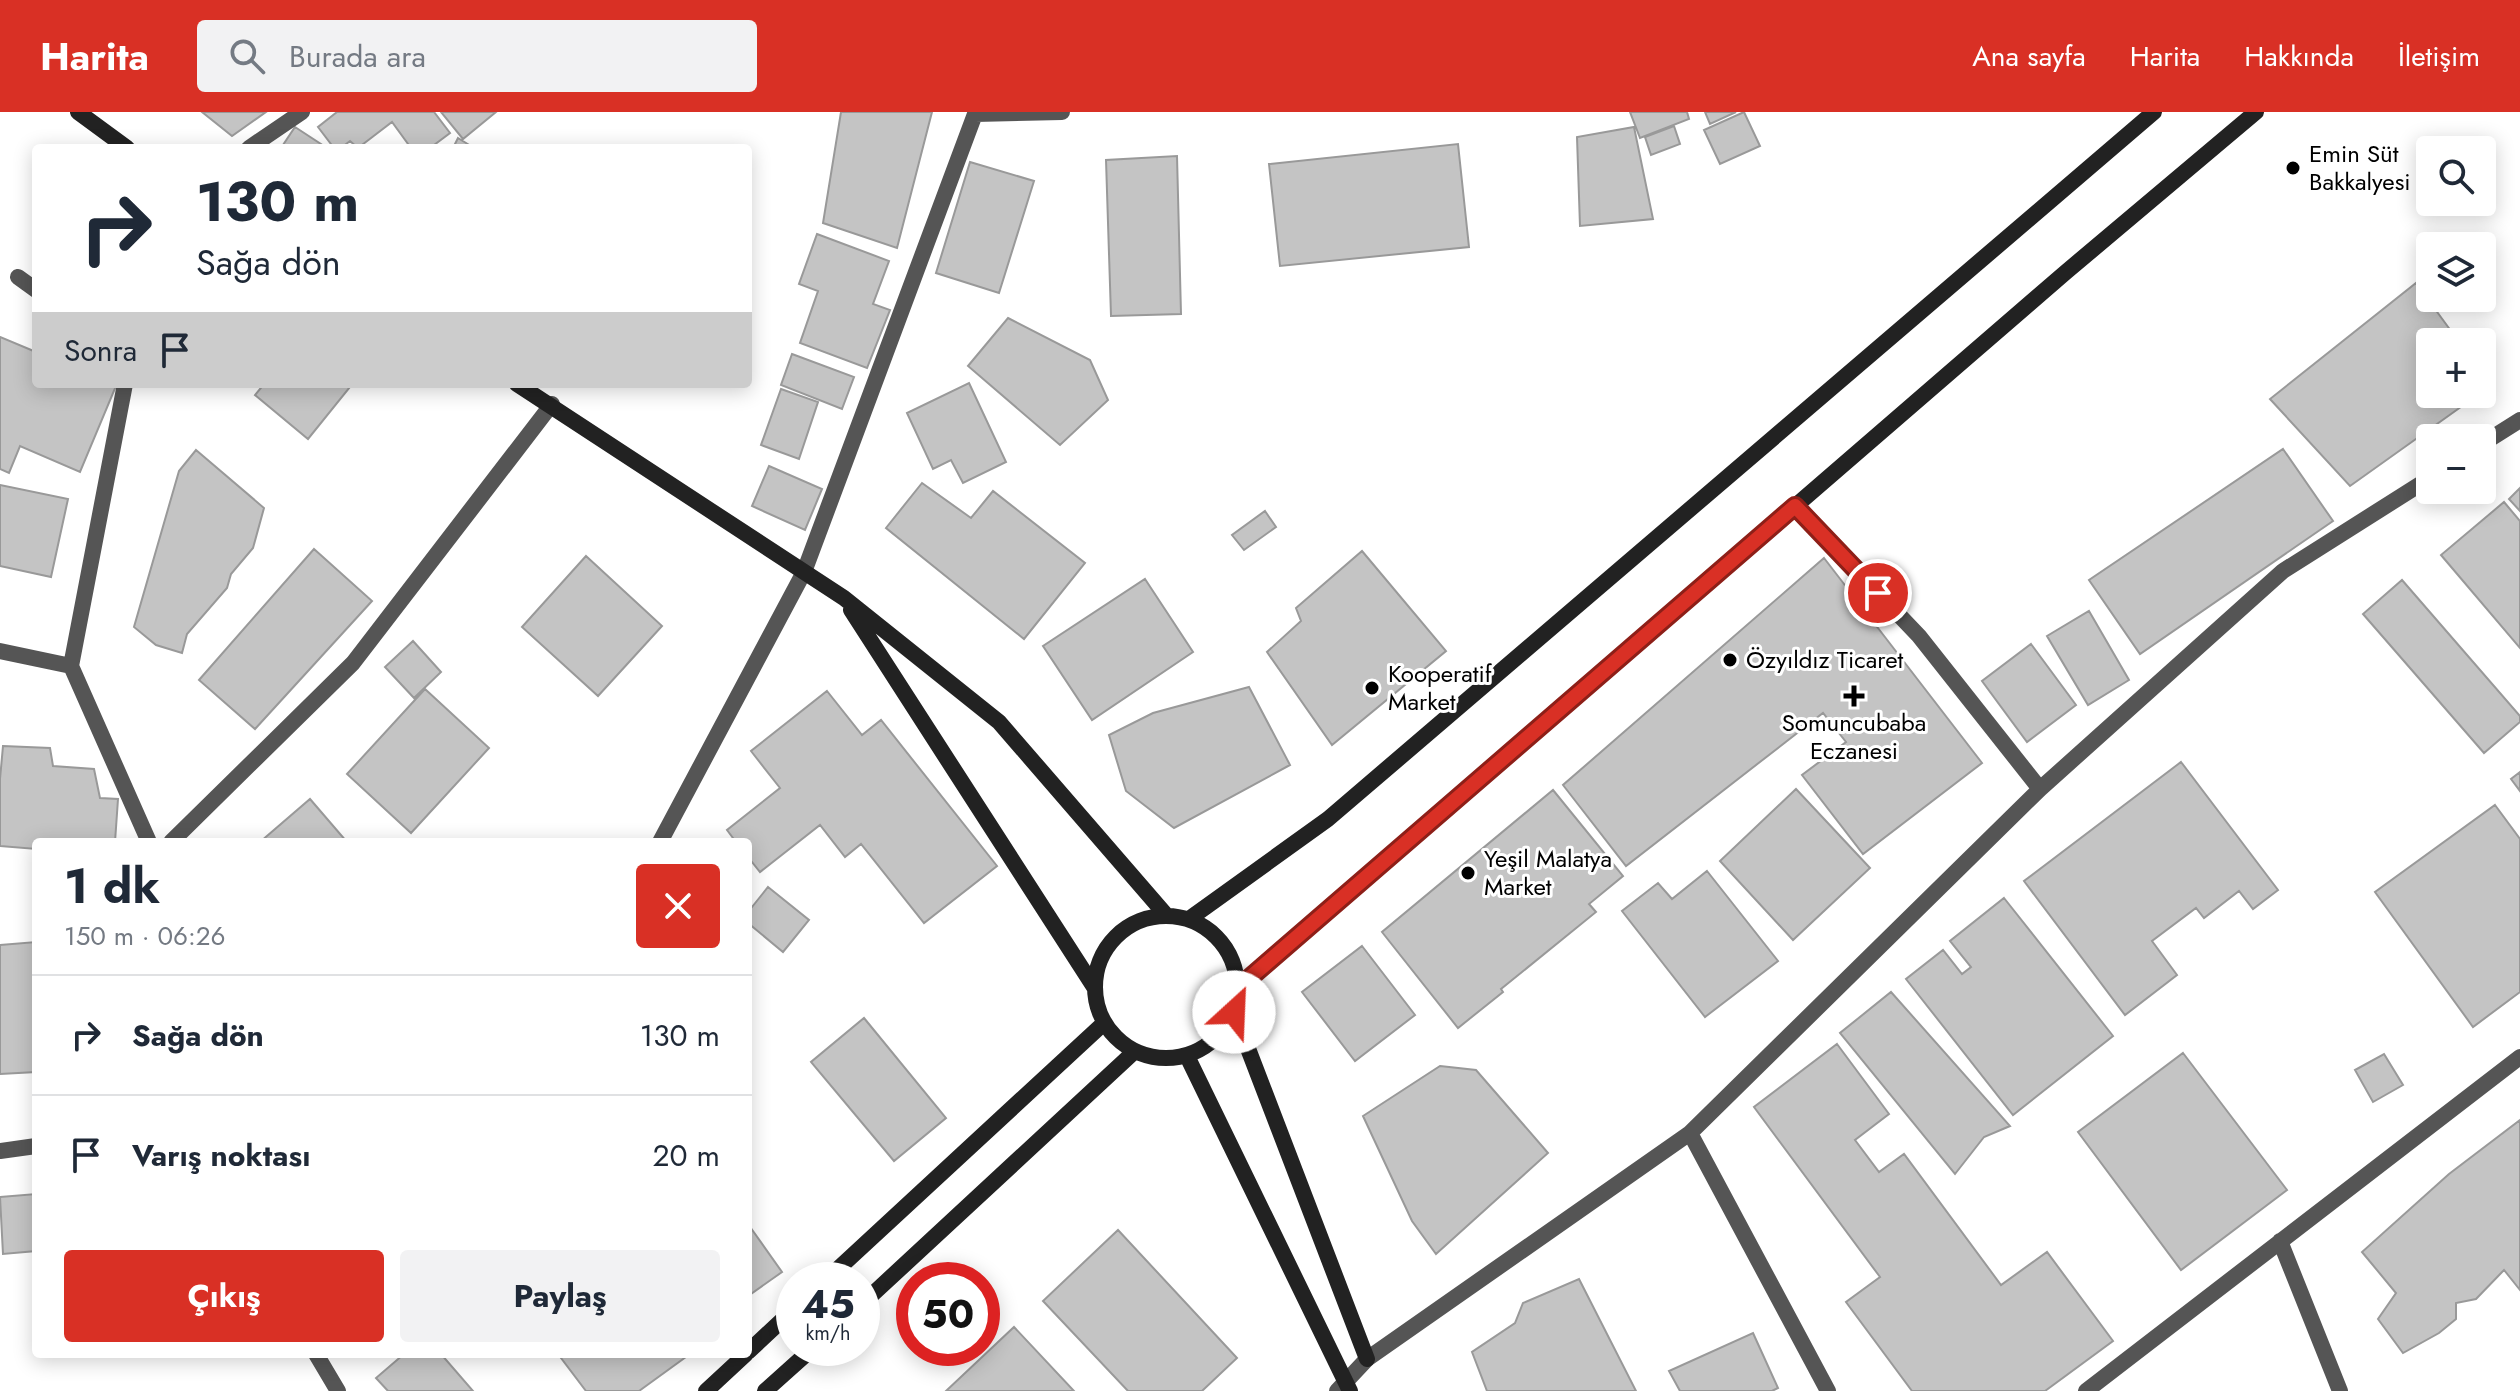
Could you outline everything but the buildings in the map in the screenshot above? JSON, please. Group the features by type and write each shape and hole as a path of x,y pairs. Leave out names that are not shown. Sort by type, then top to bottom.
{"main road":[{"path":"78,112 122,144"},
{"path":"1189,919 1328,819 2154,112"},
{"path":"1238,988 2066,272 2256,112"},
{"path":"524,388 844,598 999,722 1166,915"},
{"path":"844,598 1094,987"},
{"path":"1166,915 1189,919 1209,930 1225,946 1235,966 1238,988 1234,1012 1222,1033 1204,1049 1187,1056 1157,1059 1134,1052 1104,1023 1096,1005 1094,987 1098,965 1108,944 1124,929 1144,919 1166,915"},
{"path":"1234,1012 1367,1359"},
{"path":"845,1262 1104,1023"},
{"path":"880,1287 1134,1052"},
{"path":"1187,1056 1344,1388"},
{"path":"752,1348 776,1326"},
{"path":"706,1391 742,1358"},
{"path":"765,1391 793,1366"}],"street":[{"path":"255,144 302,112"},
{"path":"662,838 804,572 975,113 1062,112"},
{"path":"18,277 32,287"},
{"path":"124,388 71,666 147,838"},
{"path":"175,838 353,663 552,404"},
{"path":"2496,435 2520,420"},
{"path":"1344,1388 1367,1359 1690,1133 2040,789 2283,571 2416,487"},
{"path":"1795,506 1919,636 2040,789"},
{"path":"0,651 71,666"},
{"path":"2086,1391 2520,1057"},
{"path":"1690,1133 1828,1391"},
{"path":"0,1151 32,1147"},
{"path":"2280,1241 2340,1391"},
{"path":"318,1358 338,1391"}],"place":[{"name":"Emin Süt Bakkalyesi","path":"2293,168"},
{"name":"Özyıldız Ticaret","path":"1730,660"},
{"name":"Kooperatif Market","path":"1372,688"},
{"name":"Somuncubaba Eczanesi","path":"1854,696"},
{"name":"Yeşil Malatya Market","path":"1468,873"}],"route":[{"path":"1234,1012 1238,988 1795,506 1878,593"}]}
